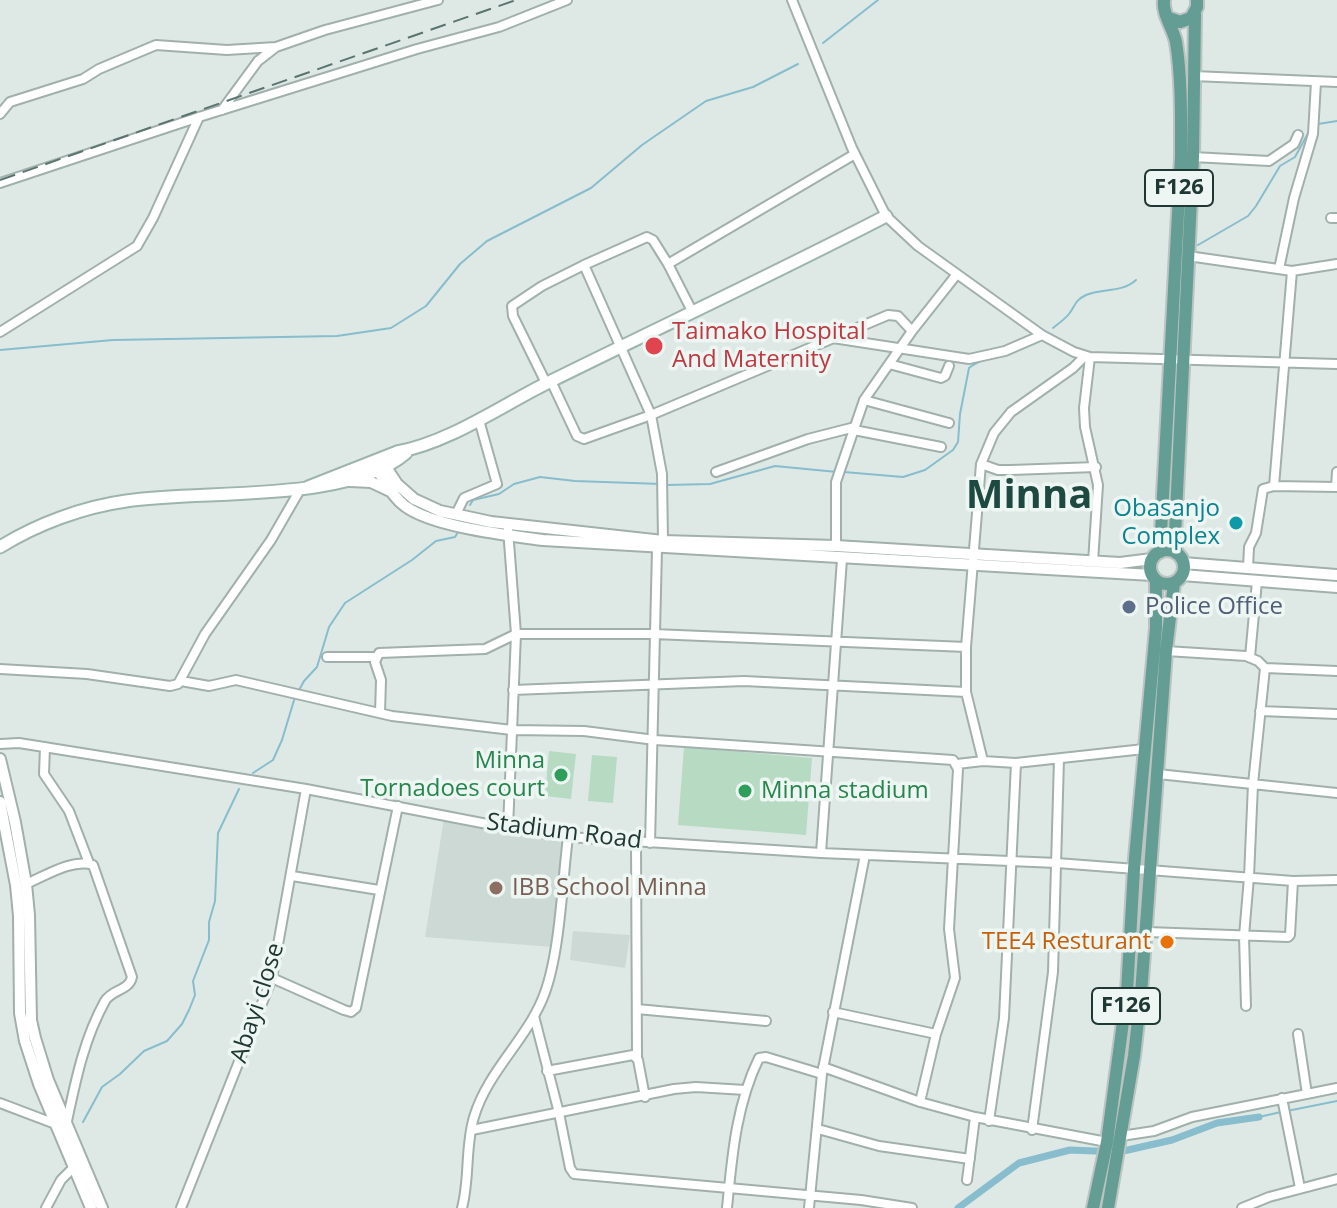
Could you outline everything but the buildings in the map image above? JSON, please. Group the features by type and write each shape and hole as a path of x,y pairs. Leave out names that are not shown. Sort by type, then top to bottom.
{"main road":[{"name":"F126","path":"1108,1208 1134,1056 1147,932 1166,651 1179,568 1175,534 1185,360 1197,0"},
{"name":"F126","path":"1093,1208 1106,1143 1127,992 1134,869 1156,628 1154,578 1181,157 1181,92 1176,41 1163,1"},
{"path":"1169,18 1186,21 1195,14"},
{"path":"305,487 378,464 479,420 548,382 886,216"},
{"path":"2,541 84,510 126,501 350,481 378,464"},
{"path":"1154,578 1165,584 1179,568 1156,555"}],"street":[{"path":"0,114 10,102 73,83 156,45 227,50 276,47 325,30 438,0"},
{"path":"0,183 199,117 417,49 499,27 567,0"},
{"path":"792,0 855,154 886,216 918,246 1042,335 1087,356 1337,364"},
{"path":"222,110 258,61 276,47"},
{"path":"1193,76 1337,82"},
{"path":"1279,269 1291,209 1314,124 1316,82"},
{"path":"0,332 132,252 153,218 199,117"},
{"path":"1193,157 1269,161 1294,144 1298,135"},
{"path":"668,264 855,154"},
{"path":"692,311 668,264 653,240 647,237 542,286 512,306 513,316 581,439 651,415 888,315 898,316 912,331"},
{"path":"1188,256 1292,271 1337,264"},
{"path":"584,265 651,415 662,474 654,634 655,740 650,843"},
{"path":"1274,486 1292,271"},
{"path":"836,546 836,482 864,400 957,274"},
{"path":"833,338 969,359 1005,351 1042,335"},
{"path":"983,761 966,692 966,647 981,464 994,433 1011,412 1087,356"},
{"path":"1087,356 1084,408 1098,485 1093,562"},
{"path":"889,364 941,378 949,366"},
{"path":"864,400 949,423"},
{"path":"456,514 464,498 497,484 479,420"},
{"path":"716,472 808,439 854,428 941,447"},
{"path":"378,464 392,492 405,506 457,525 842,559 1120,563 1156,555"},
{"path":"378,464 414,499 440,511 508,530"},
{"path":"981,464 998,470 1096,467"},
{"path":"1248,568 1249,547 1256,533 1263,489 1274,486 1337,487 1337,472"},
{"path":"350,481 371,482 392,492"},
{"path":"181,681 205,634 305,487"},
{"path":"508,530 516,634 508,828"},
{"path":"660,545 836,546 1154,578"},
{"path":"821,853 842,559"},
{"path":"1179,568 1248,568 1337,575"},
{"path":"1179,568 1257,581 1337,587"},
{"path":"1250,657 1257,581"},
{"path":"327,657 376,657 385,652 485,649 516,634 654,634 966,647"},
{"path":"1166,651 1250,657 1265,668 1337,671"},
{"path":"376,657 382,685 380,713"},
{"path":"1246,1006 1244,936 1253,784 1265,668"},
{"path":"0,669 87,674 170,686 181,681 209,686 236,680 380,713 512,730 584,731 655,740 948,759 957,764 983,761 1016,763 1144,749"},
{"path":"513,690 744,681 966,692"},
{"path":"1260,711 1337,714"},
{"name":"Stadium Road","path":"0,744 19,743 306,789 568,837 821,853 1057,863 1293,881 1337,880"},
{"path":"45,747 44,774 69,811 89,863 95,868 132,980 105,1000 89,1032 62,1123"},
{"path":"0,759 26,884 31,1020 74,1167 91,1208"},
{"path":"1032,1130 1053,972 1059,759"},
{"path":"989,1121 1004,1018 1016,763"},
{"path":"920,1102 936,1034 955,978 949,929 957,764"},
{"path":"1158,774 1337,793"},
{"name":"Abayi close","path":"181,1208 272,978 306,789"},
{"path":"0,802 11,850 19,916 21,1021 39,1084 62,1123 102,1208"},
{"path":"272,978 344,1010 351,1012 356,1008 398,806"},
{"path":"462,1208 473,1119 483,1094 542,1002 551,972 568,837"},
{"path":"636,842 637,1057 645,1097"},
{"path":"809,1208 823,1070 865,855"},
{"path":"26,884 67,867 89,863"},
{"path":"292,876 379,890"},
{"path":"1147,932 1290,935 1293,881"},
{"path":"637,1009 766,1021"},
{"path":"833,1012 936,1034"},
{"path":"534,1016 570,1168 574,1174 912,1208"},
{"path":"1298,1034 1307,1094"},
{"path":"547,1071 628,1055 637,1057"},
{"path":"727,1208 738,1120 745,1090 759,1058 823,1070 989,1121 1106,1143"},
{"path":"472,1130 696,1087 745,1090"},
{"path":"1121,1138 1154,1131 1192,1117 1283,1102 1337,1088"},
{"path":"1283,1102 1300,1188"},
{"path":"0,1103 62,1123"},
{"path":"967,1180 975,1117"},
{"path":"818,1129 879,1146 970,1159"},
{"path":"46,1208 61,1180 74,1167"},
{"path":"1242,1208 1269,1197 1337,1179"}],"shaded area":[{"name":"IBB School Minna","path":"444,818 565,839 552,947 425,937"},
{"path":"573,931 630,935 625,968 570,960"}],"green space":[{"name":"Minna stadium","path":"684,747 812,758 806,835 678,825"},
{"name":"Minna Tornadoes court","path":"549,751 576,754 571,799 545,796"},
{"name":"Minna Tornadoes court","path":"592,755 617,757 613,803 588,801"}],"waterway":[{"path":"823,43 878,0"},
{"path":"0,350 113,340 337,336 391,328 426,306 460,264 487,241 591,188 642,145 706,101 753,87 798,64"},
{"path":"1318,124 1337,121"},
{"path":"1198,245 1248,216 1280,166 1295,157 1312,126"},
{"path":"1053,328 1082,297 1125,287 1136,280"},
{"path":"844,472 903,477 925,470 953,450 958,442 969,368 1028,345"},
{"path":"667,485 710,484 775,466 837,472"},
{"path":"470,505 473,500 499,494 514,484 540,477 661,484"},
{"path":"298,692 317,667 329,627 345,603 436,541 455,537 458,532"},
{"path":"253,773 273,760 295,697"},
{"path":"83,1122 102,1087 144,1051 167,1041 189,1010 195,995 193,981 209,940 209,922 215,901 218,833 239,789"},
{"path":"1287,1111 1337,1101"},
{"path":"1259,1117 1281,1112"},
{"path":"958,1208 1019,1163 1070,1150 1119,1152 1172,1140 1217,1123 1259,1117"}],"railway":[{"path":"0,180 516,0"}],"place":[{"name":"Taimako Hospital And Maternity","path":"654,346"},
{"name":"Obasanjo Complex","path":"1236,523"},
{"name":"Police Office","path":"1129,607"},
{"name":"Minna Tornadoes court","path":"561,775"},
{"name":"Minna stadium","path":"745,791"},
{"name":"IBB School Minna","path":"496,888"},
{"name":"TEE4 Resturant","path":"1167,942"}],"district":[{"name":"Minna","path":"1029,497"}]}
